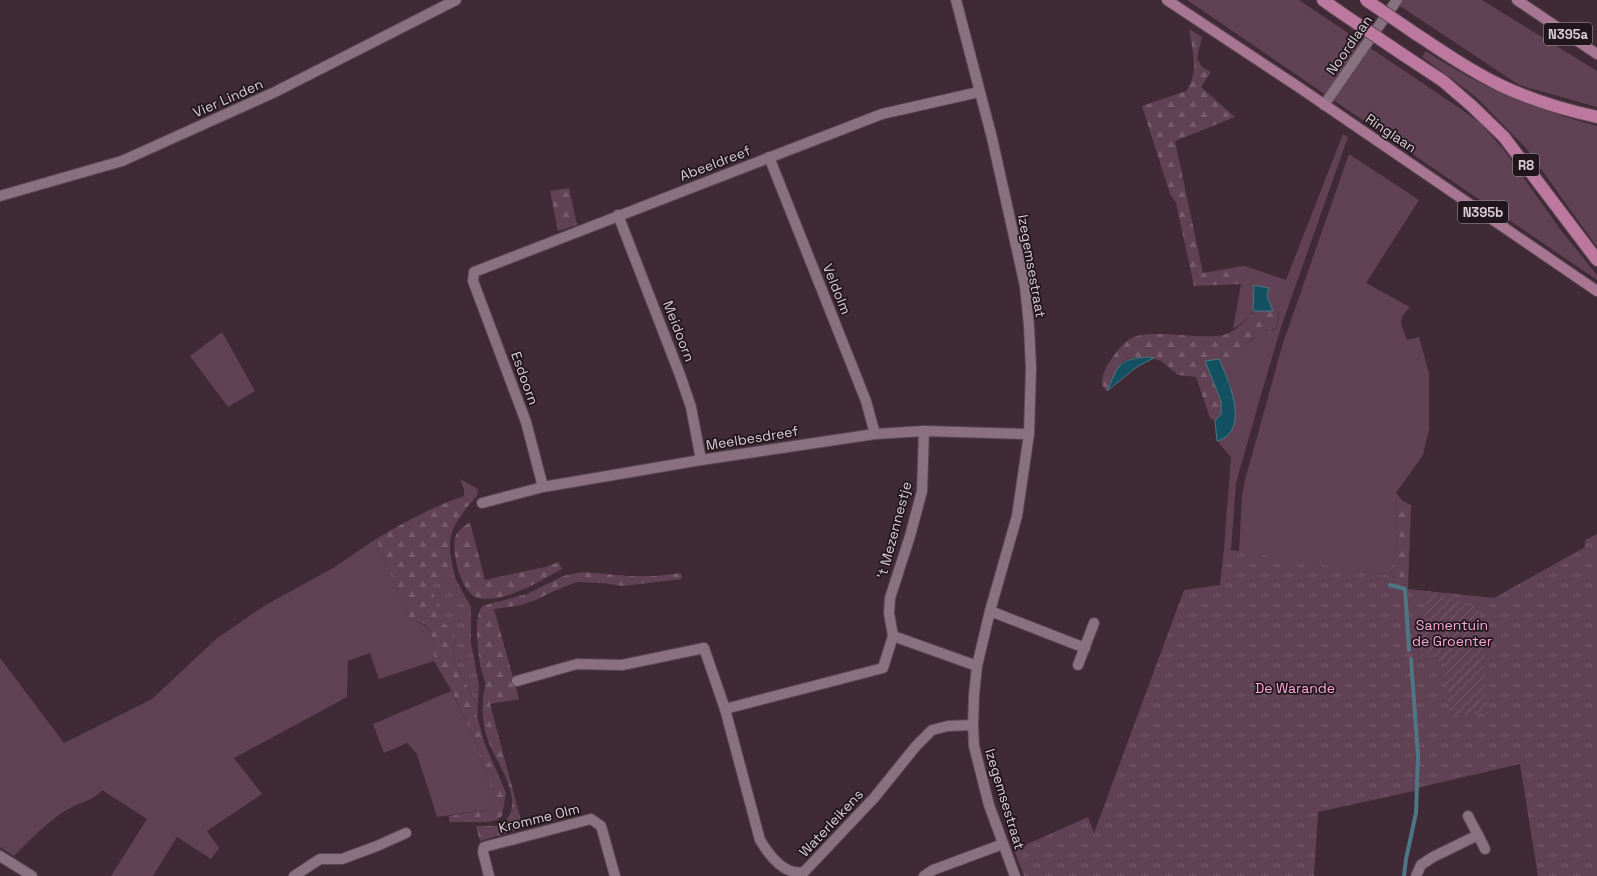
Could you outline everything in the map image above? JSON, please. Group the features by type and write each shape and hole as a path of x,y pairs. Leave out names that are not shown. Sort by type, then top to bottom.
{"highway":[{"name":"R8","path":"1323,0 1443,82 1473,107 1504,137 1597,260"},
{"path":"1366,0 1458,62 1501,86 1532,98 1597,117"}],"main road":[{"name":"Ringlaan","path":"1167,0 1300,88 1597,291"},
{"name":"N395a","path":"1517,0 1525,3 1597,54"}],"street":[{"name":"Vier Linden","path":"0,196 122,161 275,92 456,0"},
{"name":"Izegemsestraat","path":"956,0 992,138 1025,286 1029,326 1031,361 1030,434 1017,516 990,612 977,666 973,725 974,746 981,777 989,805 1015,876"},
{"name":"Noordlaan","path":"1324,105 1397,0"},
{"name":"Abeeldreef","path":"473,281 474,272 882,114 979,92"},
{"name":"Veldolm","path":"769,157 866,401 875,434"},
{"name":"Meidoorn","path":"618,215 691,407 701,460"},
{"name":"Esdoorn","path":"473,281 526,422 543,487"},
{"name":"Meelbesdreef","path":"482,503 543,487 701,460 875,434 924,431 1030,434"},
{"name":"'t Mezennestje","path":"893,636 889,613 890,598 910,536 922,490 924,431"},
{"path":"990,612 1085,648"},
{"path":"1078,665 1094,623"},
{"path":"725,709 884,668 893,636 977,666"},
{"name":"Waterleikens","path":"517,681 577,664 622,666 704,648 725,709 760,840 769,856 783,870 790,874 798,875 804,872 874,798 916,746 932,730 948,726 973,725"},
{"path":"1468,816 1485,849"},
{"name":"Kromme Olm","path":"490,876 483,852 484,847 591,819 602,826 615,876"},
{"path":"294,876 320,859 342,858 377,846 406,833"},
{"path":"1416,876 1421,865 1478,835"},
{"path":"924,876 940,867 1003,844"},
{"path":"0,856 32,876"}],"green space":[{"path":"1187,0 1299,0 1461,109 1479,122 1504,150 1560,229 1597,275 1597,280"},
{"path":"1391,0 1482,0 1597,71 1597,107 1519,85"},
{"path":"1189,29 1202,37 1197,58 1202,67 1211,72 1201,87 1235,117 1175,141 1203,273 1243,266 1248,267 1241,284 1194,286 1176,203 1170,194 1142,106 1186,91 1193,76 1194,69"},
{"path":"1426,51 1466,75 1508,96 1575,120 1597,126 1597,247 1526,148 1476,97 1422,57"},
{"path":"1343,134 1348,137 1281,327 1236,483 1231,550 1224,549 1231,457 1217,441 1223,439 1231,386 1219,359 1230,355 1254,339 1276,328 1279,320 1279,310 1273,311 1267,296 1254,286 1252,312 1246,320 1233,329 1241,284 1248,267 1286,280"},
{"path":"1349,154 1419,200 1366,283 1410,307 1403,315 1401,322 1402,326 1407,340 1419,337 1429,373 1429,429 1423,455 1396,493 1397,535 1391,576 1239,552 1242,496 1245,480 1283,343"},
{"path":"569,188 577,225 558,231 550,191"},
{"path":"1279,310 1277,326 1270,333 1251,339 1227,358 1206,362 1221,401 1221,414 1215,421 1210,418 1196,377 1178,375 1161,361 1149,357 1132,358 1123,361 1107,391 1102,385 1103,375 1115,354 1126,342 1139,335 1223,335 1240,326 1253,311"},
{"path":"222,332 255,391 228,407 190,356"},
{"path":"460,479 478,489 477,496 469,505 464,496 464,489"},
{"path":"1396,493 1403,501 1411,505 1408,589 1398,577 1391,576 1397,534"},
{"path":"464,496 469,505 456,524 450,540 455,578 432,584 442,621 452,629 455,634 453,655 457,667 478,706 477,716 484,742 506,793 502,816 497,820 488,822 449,822 449,816 491,809 495,806 495,799 472,733 450,688 434,661 430,630 425,624 411,621 376,539 419,515"},
{"path":"470,522 485,580 545,567 559,562 562,569 510,595 488,599 478,598 472,595 462,580 458,570 455,550 457,533"},
{"name":"De Warande","path":"1597,534 1597,876 1538,876 1520,764 1421,787 1418,790 1318,812 1314,876 1024,876 1014,850 1088,817 1094,833 1184,590 1220,585 1224,549 1398,577 1408,589 1494,598 1585,547 1585,540"},
{"path":"376,539 411,621 425,625 429,630 432,641 434,661 379,679 370,653 348,661 347,697 234,758 262,794 207,831 219,848 211,859 177,837 153,876 111,876 147,819 102,790 92,799 70,808 55,818 40,830 14,856 0,847 0,658 64,743 152,699 216,639 264,606 333,568"},
{"path":"583,572 629,576 656,576 681,573 682,579 623,586 577,582 521,605 494,609 519,699 490,704 523,828 480,841 476,826 503,825 512,809 512,798 507,781 486,735 484,725 483,696 485,684 481,669 477,636 479,612 482,606 527,594 563,576"},
{"path":"455,578 471,607 471,643 479,685 478,706 457,667 453,655 455,634 452,629 442,621 438,614 431,584"},
{"name":"Samentuin de Groenter","path":"1428,591 1479,607 1488,713 1450,717 1444,664 1420,649"},
{"path":"451,691 472,733 495,799 495,806 491,809 437,817 417,754 407,743 384,753 373,724"}],"water":[{"path":"1254,285 1269,288 1267,296 1273,311 1253,311"},
{"path":"1138,358 1154,358 1138,366 1107,391 1120,365"},
{"path":"1219,359 1232,392 1235,416 1233,427 1227,436 1217,441 1215,421 1221,414 1221,401 1205,361"}],"waterway":[{"path":"1390,585 1405,589 1409,650"},
{"path":"1404,876 1406,859 1416,813 1418,756 1411,659"}]}
